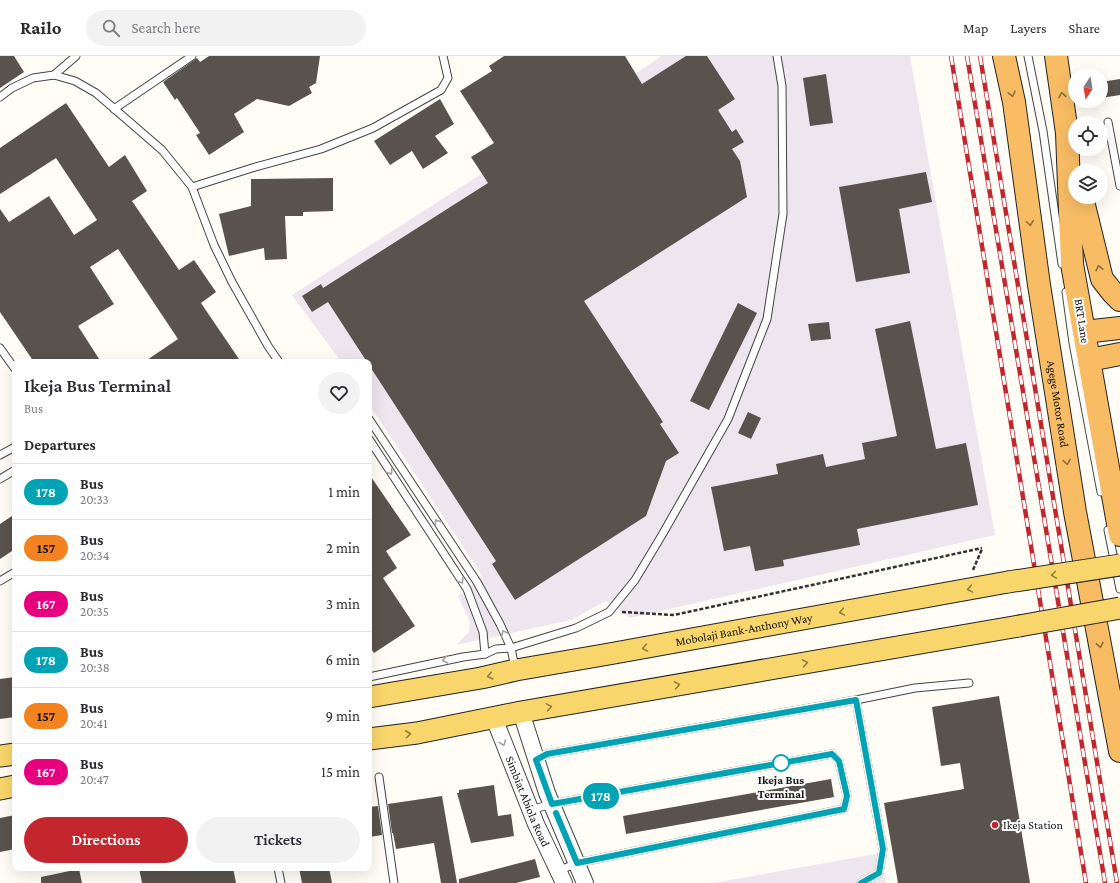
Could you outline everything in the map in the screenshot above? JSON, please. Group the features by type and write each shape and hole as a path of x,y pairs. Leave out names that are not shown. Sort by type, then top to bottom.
{"highway":[{"name":"Agege Motor Road","path":"1004,56 1014,102 1039,285 1075,512 1120,751"},
{"path":"1056,56 1068,133"},
{"path":"1069,156 1072,264 1089,360 1111,517"},
{"path":"1084,204 1102,279 1120,300"},
{"path":"1084,332 1120,328"},
{"path":"1089,360 1120,354"},
{"path":"1111,517 1120,458"}],"main road":[{"name":"Mobolaji Bank-Anthony Way","path":"372,696 1008,582 1120,565"},
{"path":"372,739 417,733 521,712 1120,608"},
{"path":"0,756 12,754"},
{"path":"0,777 12,775"},
{"path":"0,789 12,787"},
{"path":"0,802 12,800"}],"street":[{"path":"521,712 552,804 585,883"},
{"name":"Simbiat Abiola Road","path":"494,718 530,810 561,877"}],"lane":[{"path":"0,97 12,88 33,78 54,74 76,56"},
{"path":"114,109 192,56"},
{"path":"192,187 252,168 321,149 373,128 441,90 448,78 443,56"},
{"path":"372,676 484,654 496,649 511,648 576,628 609,612 635,580 728,419 767,319 783,214 782,86 777,56"},
{"path":"1028,56 1043,131 1063,272"},
{"path":"54,74 75,81 96,93 162,150 192,187 214,245 268,346 277,359"},
{"path":"1108,122 1120,186"},
{"name":"BRT Lane","path":"1066,288 1073,343 1111,517 1120,589"},
{"path":"0,348 12,365"},
{"path":"372,424 477,582 500,624 511,648 516,670"},
{"path":"372,444 467,590 483,632 484,654"},
{"path":"0,455 12,449"},
{"path":"0,479 12,472"},
{"path":"0,581 12,574"},
{"path":"536,760 547,754 856,700 915,688 969,683"},
{"path":"856,700 883,849 879,873 861,883"},
{"path":"530,810 552,804 832,754 839,761 847,796 844,809 577,863 561,877"},
{"path":"379,777 394,883"},
{"path":"279,871 281,883"}],"path":[{"path":"609,612 674,615 982,548"}],"shaded area":[{"path":"661,56 910,56 995,535 630,618 606,601 571,620 456,645 469,632 470,622 458,596 483,577 372,409 372,359 339,359 292,295 613,90"},
{"path":"881,853 886,883 713,883"}],"building":[{"path":"0,56 14,56 24,72 0,88"},
{"path":"209,56 320,56 316,83 309,87 312,93 289,106 257,99 234,114 244,132 209,155 196,135 200,133 177,98 175,100 163,82 197,58 200,62"},
{"path":"504,56 625,56 642,84 686,56 707,56 735,99 718,110 732,132 736,129 744,142 732,149 740,161 747,197 584,301 663,422 660,424 679,453 666,461 646,516 515,600 492,564 496,561 372,370 372,359 365,359 328,302 312,312 302,296 321,284 323,288 488,183 471,157 494,143 460,91 492,71 489,66"},
{"path":"826,74 833,123 810,126 803,78"},
{"path":"1120,79 1120,95 1108,97 1108,81"},
{"path":"440,99 454,124 435,136 448,153 423,169 412,151 390,165 374,141"},
{"path":"66,103 109,167 125,155 147,191 132,201 179,270 194,260 216,292 201,303 239,359 148,359 178,339 118,249 90,267 114,304 78,326 99,359 32,359 0,312 0,209 9,222 49,196 74,235 97,220 56,158 0,194 0,148"},
{"path":"926,172 932,202 899,209 910,273 856,282 839,187"},
{"path":"333,178 333,211 303,212 303,216 285,216 287,259 265,260 264,248 229,256 219,214 251,206 251,179"},
{"path":"738,303 757,313 709,410 690,401"},
{"path":"910,321 936,449 966,443 978,505 857,529 860,545 783,560 784,566 755,571 750,546 724,551 711,487 778,474 776,464 823,454 826,467 865,459 862,443 897,436 875,329"},
{"path":"829,322 831,339 811,341 808,324"},
{"path":"748,412 761,418 751,439 738,433"},
{"path":"372,478 411,535 386,551 397,568 383,578 415,626 374,653 372,650"},
{"path":"12,516 12,551 0,559 0,524"},
{"path":"12,677 12,717 0,719 0,679"},
{"path":"999,696 1030,883 898,883 884,803 964,789 960,763 941,766 932,707"},
{"path":"831,779 834,797 626,834 623,816"},
{"path":"494,785 498,816 511,814 514,836 471,843 457,793 459,793 459,790"},
{"path":"442,796 457,883 441,883 434,843 396,849 392,833 388,804"},
{"path":"378,806 382,835 372,837 372,807"},
{"path":"12,816 12,850 0,852 0,818"},
{"path":"535,859 540,877 516,883 459,883 459,879"},
{"path":"70,871 79,871 82,883 41,883 41,877"},
{"path":"140,871 234,871 236,883 142,883"},
{"path":"300,871 330,871 332,883 302,883"}],"railway":[{"path":"951,56 1086,883"},
{"path":"967,56 1105,883"},
{"path":"980,56 1117,883"}],"bus line":[{"name":"178","path":"556,813 577,863 844,809 847,796 839,761 832,754 552,804 536,760 547,754 856,700 862,725 883,849 879,873 861,883"}],"place":[{"name":"Ikeja Bus Terminal","path":"781,763"},
{"name":"Ikeja Station","path":"995,825"}]}
